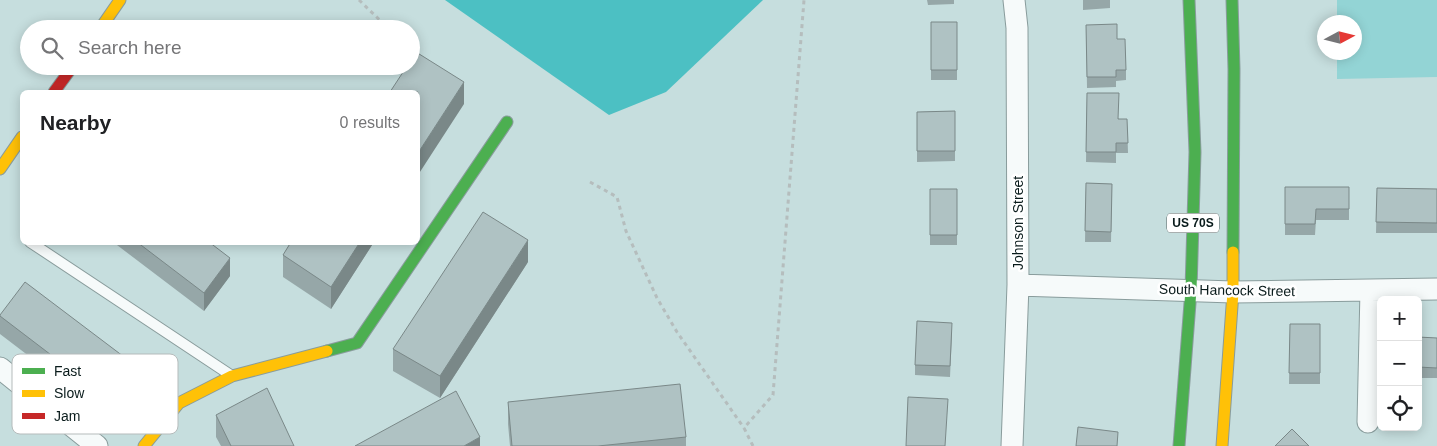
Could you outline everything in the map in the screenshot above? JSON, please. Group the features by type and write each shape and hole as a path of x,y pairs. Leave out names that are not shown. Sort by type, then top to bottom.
{"main road":[{"path":"106,20 120,0"},
{"name":"US 70S","path":"1179,446 1192,290 1195,152 1189,0"},
{"name":"US 70S","path":"1222,446 1234,292 1234,69 1232,0"},
{"path":"55,90 66,75"},
{"path":"178,404 232,376 357,343 507,122"},
{"path":"0,169 20,141"},
{"path":"144,446 154,434"}],"street":[{"name":"Johnson Street","path":"1012,446 1018,285 1017,28 1014,0"},
{"name":"South Hancock Street","path":"1018,285 1234,292 1437,289"},
{"path":"1368,422 1371,290"},
{"path":"0,368 12,378"},
{"path":"82,434 97,446"}],"lane":[{"path":"35,245 232,376"}],"path":[{"path":"359,0 380,20"},
{"path":"744,428 774,395 804,0"},
{"path":"590,182 617,197 626,230 657,298 677,332 744,428 753,446"}],"shaded area":[{"path":"445,0 763,0 666,92 609,115"},
{"path":"1337,0 1437,0 1437,77 1337,79 1337,60 1362,60 1362,15 1337,15"}],"building":[{"path":"931,22 957,22 957,70 931,70"},
{"path":"1117,24 1117,39 1125,39 1126,70 1116,70 1116,77 1087,77 1086,25"},
{"path":"420,54 464,82 420,150 420,90 391,90 401,75 420,75"},
{"path":"1087,93 1119,93 1118,119 1127,119 1128,143 1116,143 1116,152 1086,152"},
{"path":"955,111 955,151 917,151 917,112"},
{"path":"1086,183 1112,184 1111,232 1085,231"},
{"path":"1285,187 1349,187 1349,209 1316,209 1315,224 1285,224"},
{"path":"1377,188 1437,189 1437,223 1376,222"},
{"path":"930,189 957,189 957,235 930,235"},
{"path":"483,212 528,240 440,376 393,349"},
{"path":"141,245 213,245 230,258 204,293"},
{"path":"289,245 358,245 331,287 283,255"},
{"path":"25,282 120,354 50,354 0,315"},
{"path":"917,321 952,323 950,366 915,365"},
{"path":"1290,324 1320,324 1320,373 1289,373"},
{"path":"1422,337 1437,338 1437,368 1422,367"},
{"path":"680,384 686,437 598,446 512,446 508,402"},
{"path":"267,388 294,446 231,446 216,415"},
{"path":"456,391 480,437 464,446 355,446"},
{"path":"908,397 948,399 945,446 906,446"},
{"path":"1078,427 1118,432 1117,446 1076,446"},
{"path":"1292,429 1309,446 1275,446"}],"traffic: fast":[{"path":"1179,446 1191,290 1195,152 1189,0"},
{"path":"1232,0 1234,69 1233,252"},
{"path":"327,351 357,343 507,122"}],"traffic: slow":[{"path":"106,20 120,0"},
{"path":"0,169 20,140"},
{"path":"1222,446 1233,292 1233,252"},
{"path":"178,404 232,376 327,351"},
{"path":"144,446 154,434"}],"traffic: jam":[{"path":"55,90 66,75"}]}
